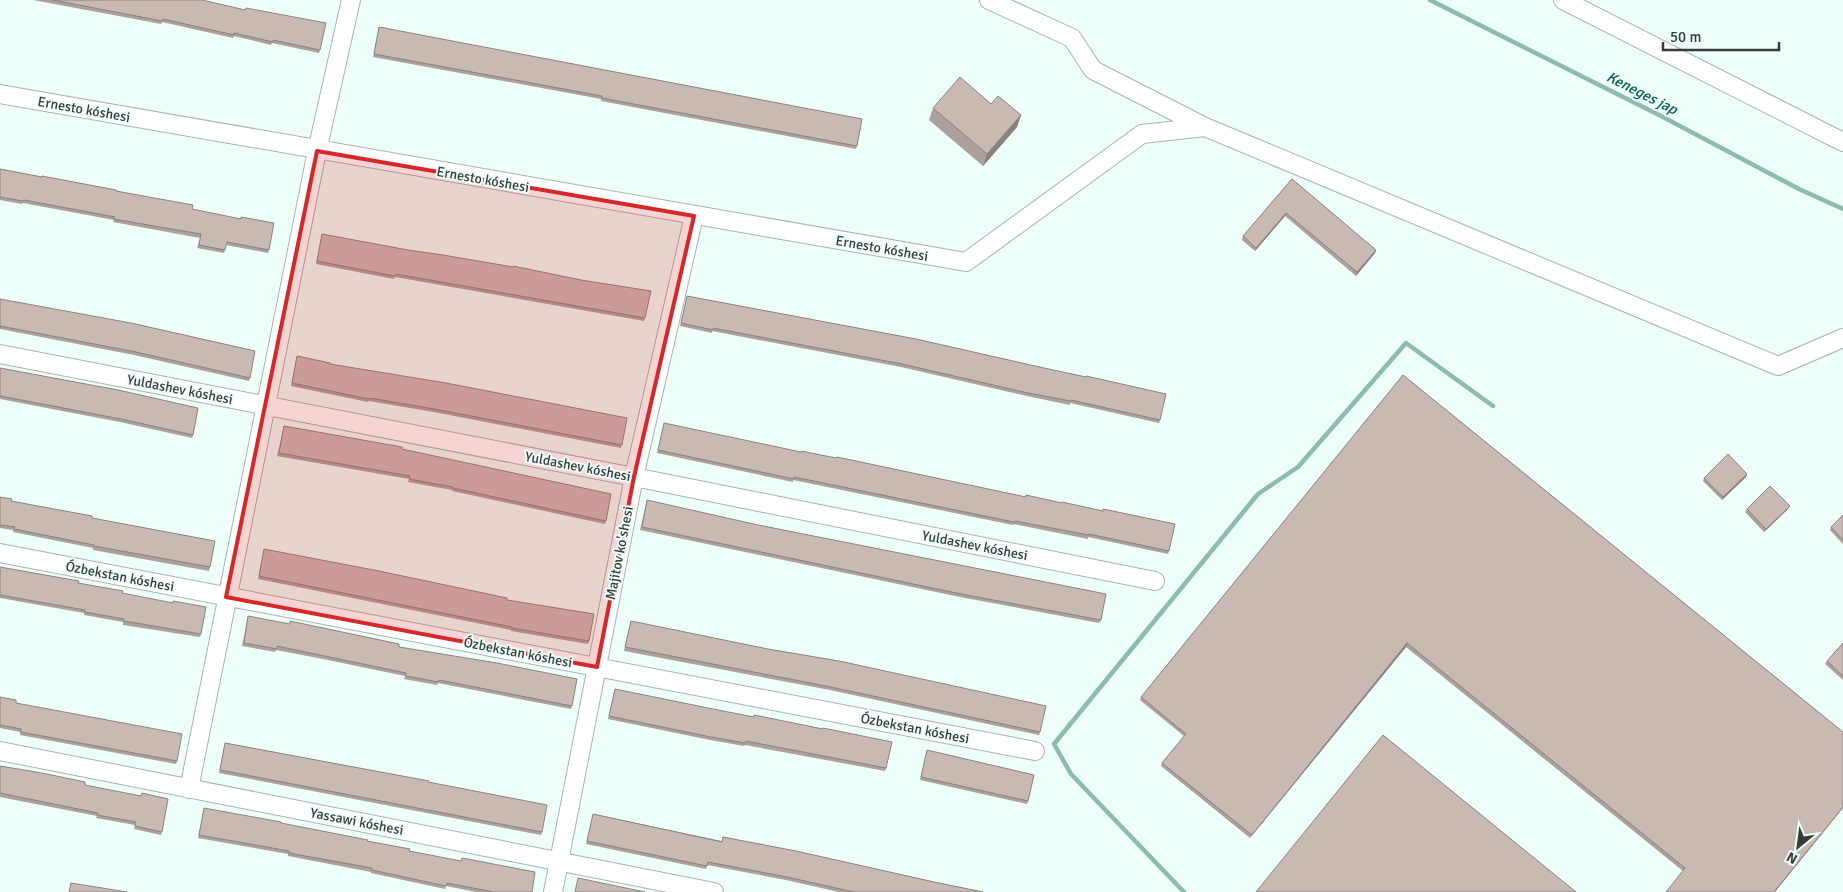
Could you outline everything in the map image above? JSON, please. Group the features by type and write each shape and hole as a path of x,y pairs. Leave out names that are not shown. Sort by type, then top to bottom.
{"street":[{"path":"189,789 317,151 351,0"},
{"path":"989,0 1072,38 1093,70 1205,127 1778,366 1843,338"},
{"path":"1563,0 1843,142"},
{"name":"Ernesto kóshesi","path":"0,94 317,151 966,262 1142,134 1205,127"},
{"name":"Majitov ko'shesi","path":"553,892 634,477 694,216"},
{"name":"Yuldashev kóshesi","path":"0,354 634,477 1155,581"},
{"name":"Ózbekstan kóshesi","path":"0,553 1035,751"},
{"name":"Yassawi kóshesi","path":"0,751 714,892"}],"highlighted area":[{"path":"317,151 694,216 634,477 597,667 226,597"}],"building":[{"path":"53,0 202,0 245,10 246,8 326,23 320,50 234,33 234,35 163,19 162,21"},
{"path":"379,27 862,119 857,146 374,54"},
{"path":"960,77 991,104 998,96 1021,115 987,154 933,108"},
{"path":"0,169 193,205 192,209 241,219 241,217 274,223 269,250 227,242 225,250 199,245 201,234 0,197"},
{"path":"1292,179 1376,250 1357,272 1286,213 1256,248 1243,236"},
{"path":"322,234 651,291 645,318 396,274 395,276 317,261"},
{"path":"687,296 916,339 1166,394 1160,420 1071,400 1028,393 902,364 681,323"},
{"path":"0,299 131,323 255,351 250,378 136,352 0,326"},
{"path":"297,356 330,364 446,383 627,418 622,445 440,410 369,399 292,383"},
{"path":"0,368 118,390 198,408 193,435 0,396"},
{"path":"1403,375 1843,732 1843,807 1774,892 1666,892 1685,868 1407,643 1252,835 1162,763 1186,734 1141,697"},
{"path":"664,423 1026,497 1026,495 1175,524 1169,551 1089,534 1014,522 794,477 794,479 658,450"},
{"path":"284,426 402,447 402,449 611,494 606,521 409,479 410,476 279,453"},
{"path":"1728,454 1747,474 1723,497 1704,478"},
{"path":"1770,486 1790,506 1766,529 1747,509"},
{"path":"0,497 12,499 11,501 92,516 92,518 215,541 210,567 94,546 0,525"},
{"path":"647,500 758,525 1106,594 1101,620 961,594 642,527"},
{"path":"1843,515 1843,540 1831,527"},
{"path":"264,549 379,571 507,598 507,600 594,614 589,641 512,628 259,576"},
{"path":"0,567 79,581 78,583 173,603 173,601 206,607 201,634 124,621 124,619 85,612 85,610 0,595"},
{"path":"248,616 290,624 290,621 399,644 399,647 497,663 577,679 572,706 439,680 438,682 406,676 406,673 277,646 277,649 244,643"},
{"path":"631,621 768,649 839,661 1046,706 1040,732 831,687 625,647"},
{"path":"1843,643 1843,676 1827,661"},
{"path":"615,689 892,742 886,768 746,741 745,743 711,737 609,716"},
{"path":"0,697 16,700 16,703 182,734 177,761 21,732 21,729 0,725"},
{"path":"1383,735 1576,892 1256,892"},
{"path":"225,743 547,805 542,832 220,770"},
{"path":"927,750 1034,775 1028,801 921,777"},
{"path":"0,766 85,782 85,785 141,796 142,793 168,799 162,832 135,826 136,822 0,793"},
{"path":"204,808 368,840 410,849 409,851 461,861 462,858 535,872 532,892 494,892 447,883 446,886 372,870 372,868 199,835"},
{"path":"593,814 722,842 723,837 796,851 983,892 854,892 708,862 707,866 587,841"},
{"path":"578,878 645,892 575,892"},
{"path":"71,883 127,892 69,892"}],"waterway":[{"name":"Keneges jap","path":"1430,0 1661,116 1799,189 1843,209"},
{"path":"1184,892 1071,774 1054,744 1258,494 1298,467 1406,343 1493,406"}]}
